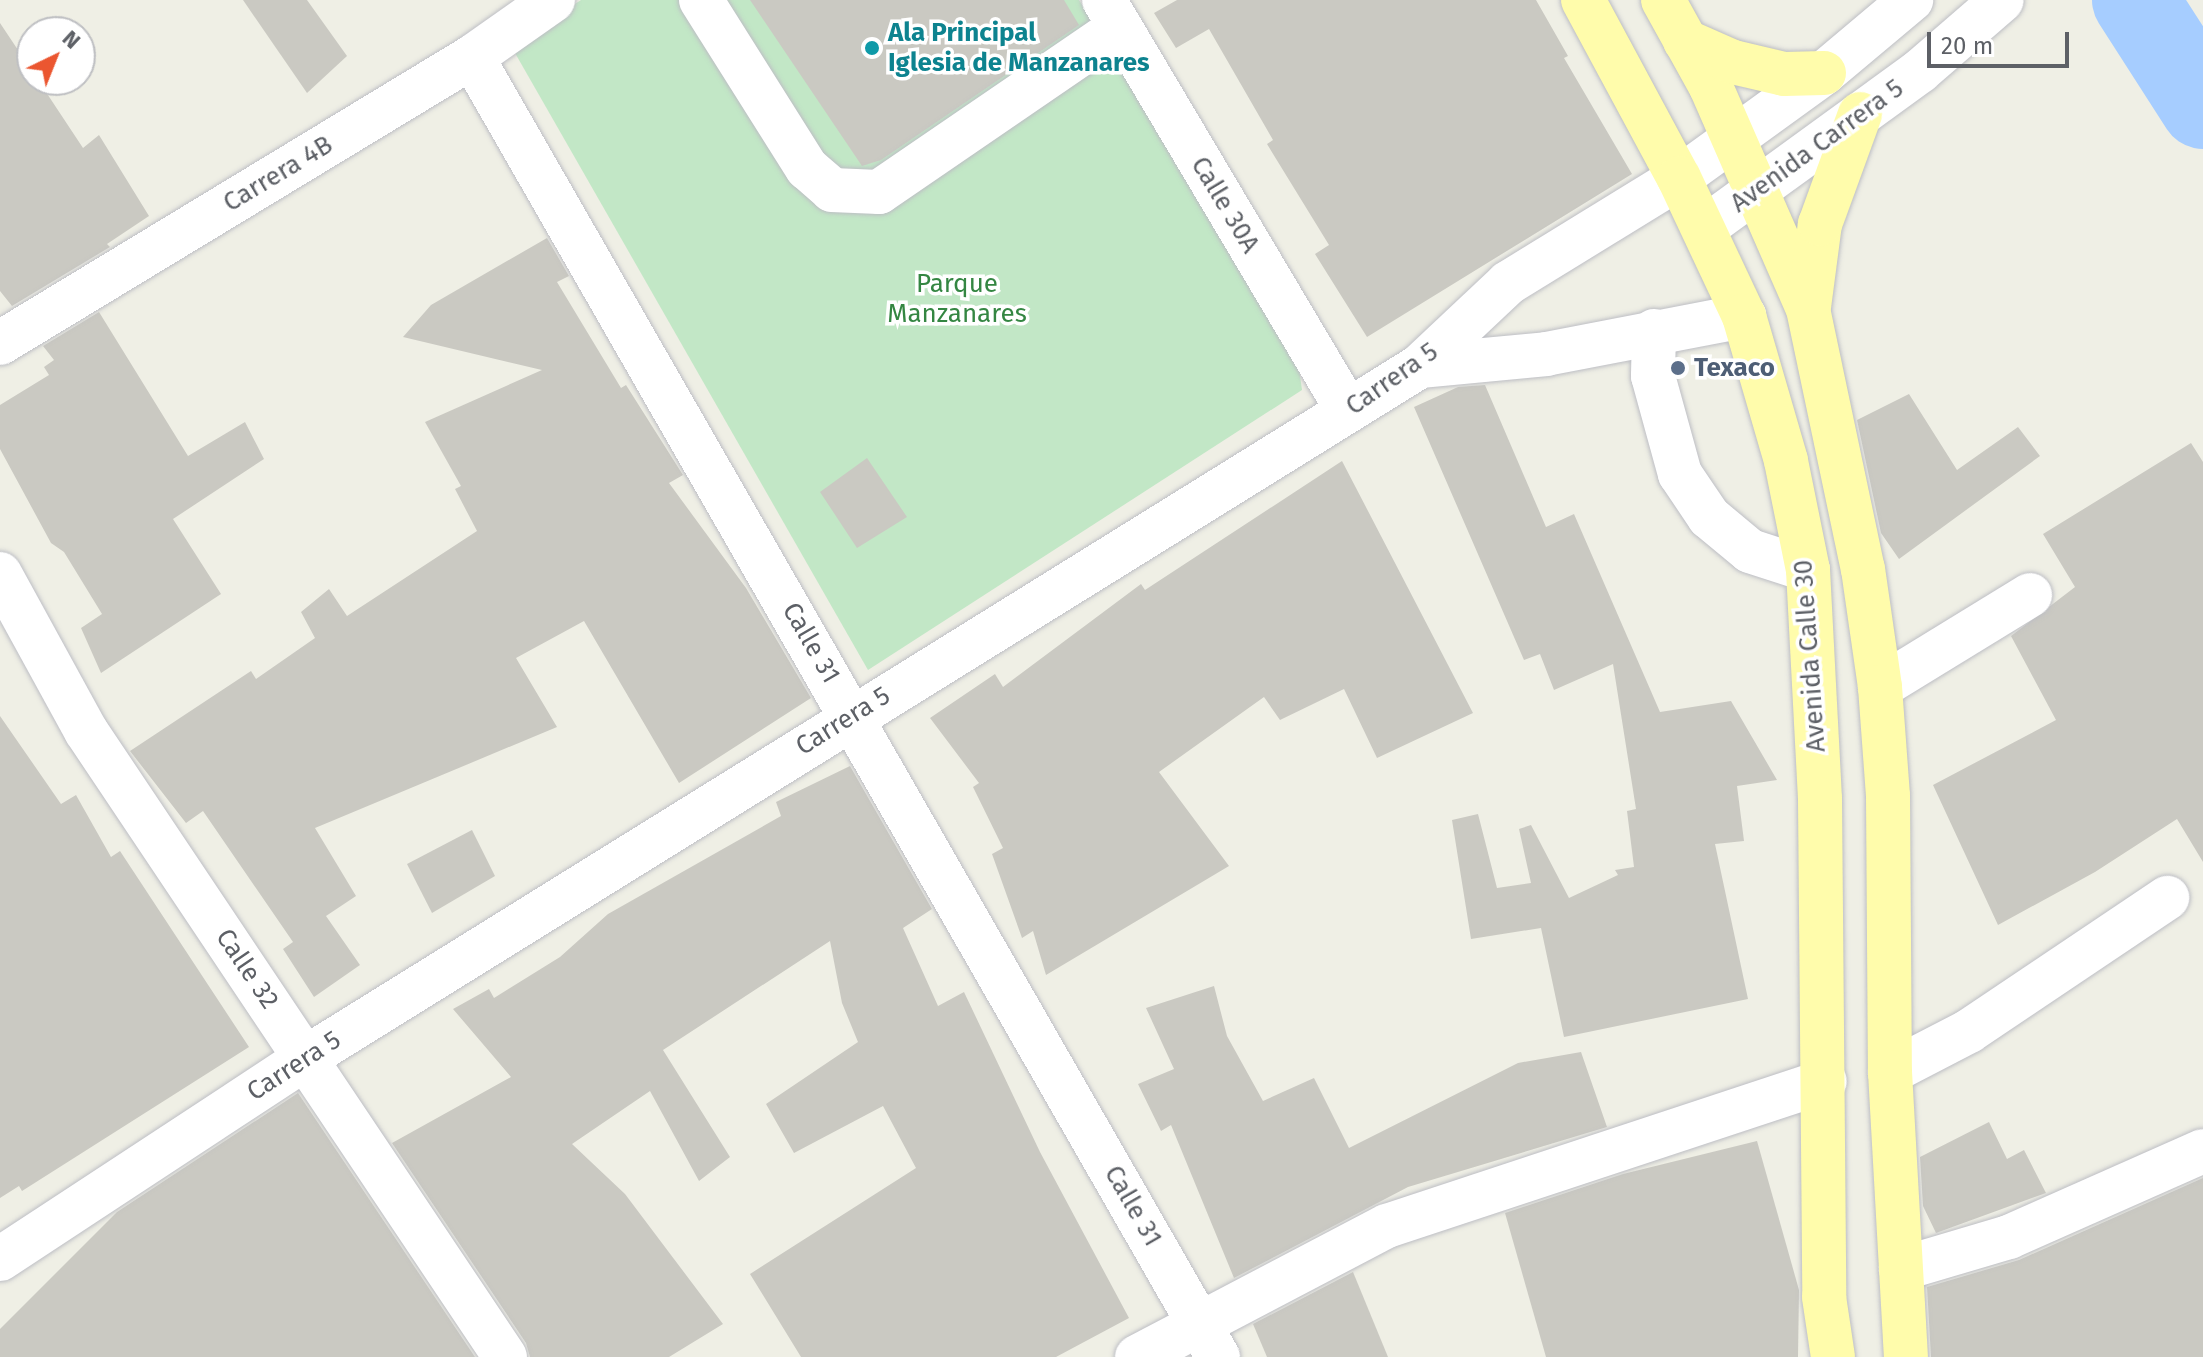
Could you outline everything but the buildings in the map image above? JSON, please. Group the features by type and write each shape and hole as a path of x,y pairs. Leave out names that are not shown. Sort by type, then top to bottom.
{"main road":[{"name":"Avenida Calle 30","path":"1583,0 1679,178 1744,316 1786,461 1808,570 1820,799 1825,1081 1824,1297 1833,1357"},
{"path":"1663,0 1735,139 1808,309 1863,569 1880,687 1888,796 1890,1072 1906,1357"},
{"path":"1685,41 1733,62 1784,74 1824,73"},
{"path":"1808,309 1820,224 1860,114"}],"street":[{"name":"Carrera 4B","path":"0,343 472,57 553,0"},
{"path":"701,0 807,168 832,190 879,192 1112,14"},
{"name":"Avenida Carrera 5","path":"1679,178 1824,73 1911,0"},
{"name":"Avenida Carrera 5","path":"1704,228 1759,192 2002,0"},
{"name":"Calle 30A","path":"1112,14 1347,410"},
{"name":"Calle 31","path":"472,57 853,715 1210,1341"},
{"name":"Carrera 5","path":"0,1259 307,1057 853,715 1420,366 1508,283 1679,178"},
{"path":"1420,366 1546,354 1744,316"},
{"path":"1654,331 1653,376 1680,474 1709,517 1750,551 1808,570"},
{"name":"Calle 32","path":"0,574 86,731 505,1357"},
{"path":"1880,687 2030,595"},
{"path":"1890,1072 1969,1031 2167,898"},
{"path":"1137,1357 1210,1341 1387,1226 1825,1081"},
{"path":"1901,1269 2009,1237 2203,1151"}],"green space":[{"name":"Parque Manzanares","path":"581,0 1079,0 1297,354 1302,390 868,670 511,46"}],"waterway":[{"path":"2135,0 2203,106"}],"place":[{"name":"Ala Principal Iglesia de Manzanares","path":"872,48"},
{"name":"Texaco","path":"1678,368"}]}
